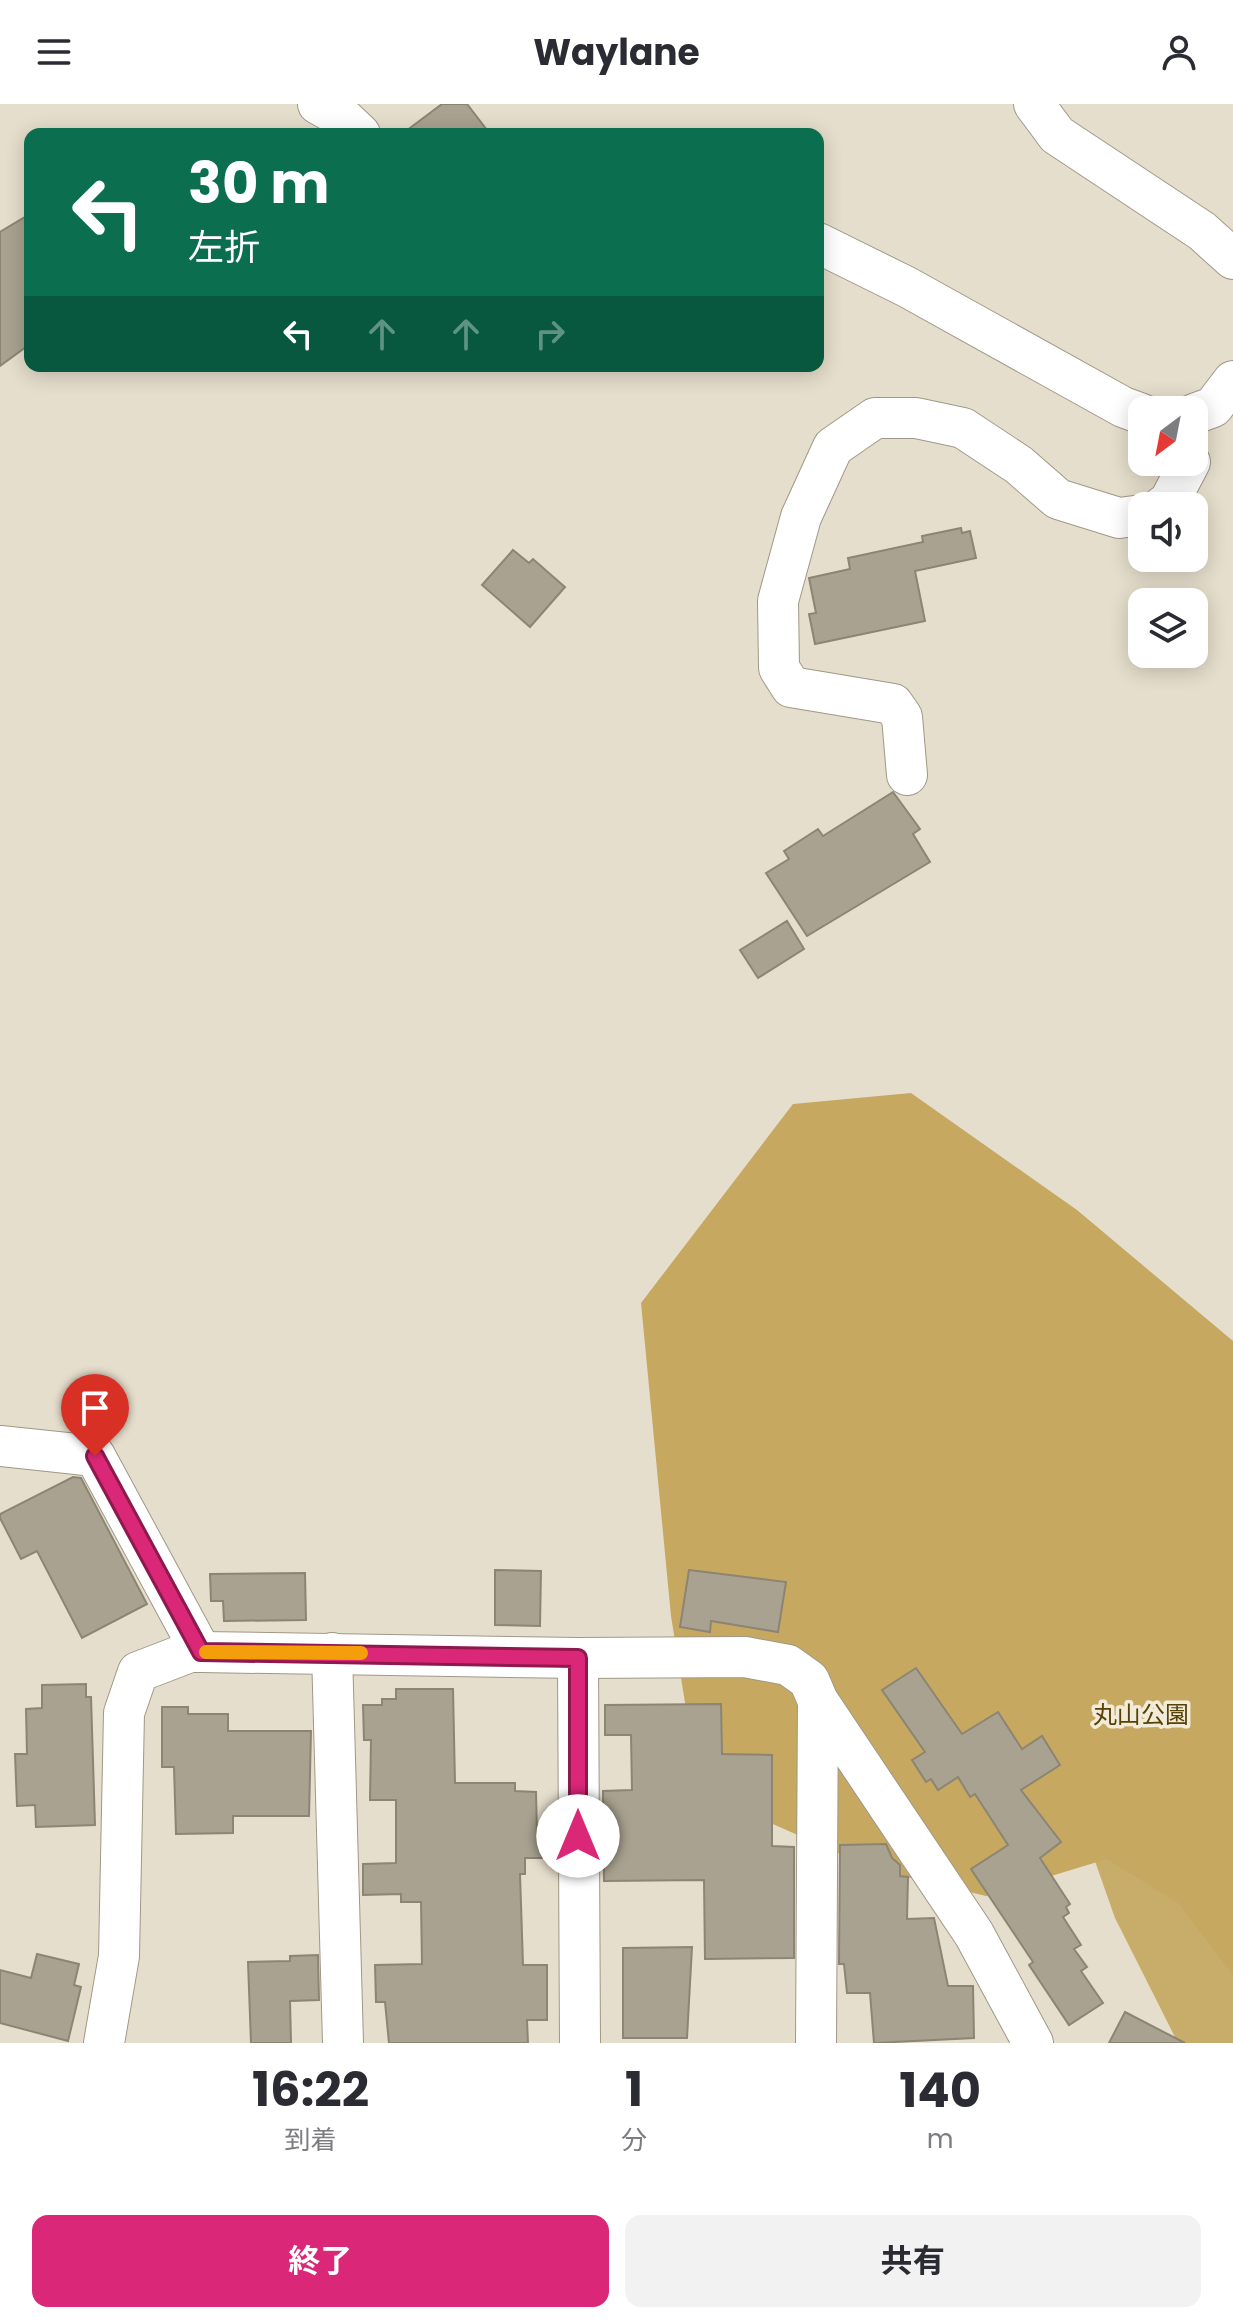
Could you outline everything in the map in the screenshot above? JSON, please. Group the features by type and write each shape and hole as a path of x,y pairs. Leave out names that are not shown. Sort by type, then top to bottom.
{"street":[{"path":"318,104 354,128"},
{"path":"1034,104 1057,135 1202,231 1233,259"},
{"path":"824,246 907,287 1128,409"},
{"path":"1208,409 1213,407 1233,381"},
{"path":"907,775 902,717 893,704 791,687 779,668 778,601 801,517 833,447 875,418 916,418 963,428 1019,465 1058,499 1119,518 1128,517"},
{"path":"0,1446 95,1456 201,1652"},
{"path":"104,2043 119,1956 124,1713 138,1672 190,1652 759,1660 788,1665 809,1680 818,1701 974,1934 1033,2043"},
{"path":"332,1653 343,2043"},
{"path":"578,1658 580,2043"},
{"path":"816,2043 818,1701"}],"green space":[{"path":"911,1093 1077,1210 1233,1341 1233,1975 1178,1903 1107,1859 986,1896 877,1870 723,1802 691,1740 671,1616 641,1303 793,1104"},
{"name":"丸山公園","path":"1233,1506 1233,2043 1178,2043 1115,1918 1034,1688"}],"building":[{"path":"442,104 467,104 485,128 410,128"},
{"path":"24,218 24,348 0,366 0,232"},
{"path":"961,528 962,533 970,531 976,558 915,571 925,621 815,644 809,614 816,613 809,578 850,569 848,558 923,542 922,536"},
{"path":"513,550 529,563 533,559 565,587 530,627 482,585"},
{"path":"893,792 920,829 913,834 930,862 807,936 766,873 789,859 784,851 818,829 823,836"},
{"path":"787,921 804,949 758,978 740,950"},
{"path":"73,1477 81,1478 147,1604 82,1638 37,1551 21,1559 0,1518 0,1514"},
{"path":"495,1570 541,1571 540,1626 495,1625"},
{"path":"689,1570 786,1582 778,1632 711,1621 710,1632 680,1627"},
{"path":"305,1573 306,1620 224,1621 223,1601 211,1601 210,1574"},
{"path":"916,1668 962,1734 998,1712 1022,1749 1042,1736 1060,1765 1021,1790 1061,1842 1040,1858 1070,1904 1066,1907 1069,1913 1063,1917 1081,1945 1074,1949 1087,1967 1081,1971 1103,2003 1069,2025 1029,1965 1033,1962 971,1869 1008,1845 975,1794 970,1797 958,1777 938,1790 931,1779 926,1782 912,1760 925,1752 882,1690"},
{"path":"86,1684 86,1697 91,1697 95,1825 36,1827 35,1805 17,1806 15,1754 27,1754 26,1709 42,1708 42,1685"},
{"path":"396,1689 453,1689 455,1783 515,1783 515,1791 536,1792 537,1832 548,1832 548,1858 525,1858 525,1874 520,1874 523,1965 547,1965 547,2020 527,2020 528,2043 389,2043 385,2002 376,2002 375,1965 422,1964 421,1902 401,1902 401,1894 363,1895 363,1864 396,1863 396,1800 370,1800 371,1740 364,1740 363,1705 382,1705 382,1699 396,1699"},
{"path":"721,1704 722,1754 772,1755 772,1846 794,1847 794,1958 705,1959 704,1880 604,1881 603,1791 632,1790 631,1735 605,1735 605,1705"},
{"path":"162,1707 188,1707 188,1714 228,1714 228,1731 311,1731 309,1816 233,1816 233,1833 176,1834 174,1767 162,1767"},
{"path":"886,1844 892,1858 900,1865 900,1876 908,1877 907,1919 934,1918 948,1986 973,1986 974,2038 874,2043 870,1993 847,1993 844,1964 839,1964 840,1845"},
{"path":"692,1947 687,2038 623,2038 623,1948"},
{"path":"37,1954 79,1964 74,1985 81,1987 68,2041 0,2023 0,1970 31,1978"},
{"path":"318,1955 319,2000 290,2001 291,2043 251,2043 248,1962 290,1961 290,1956"},
{"path":"1125,2012 1185,2043 1109,2043"}],"slow traffic":[{"path":"206,1652 361,1653"}],"route":[{"path":"95,1456 201,1652 578,1658 578,1836"}]}
